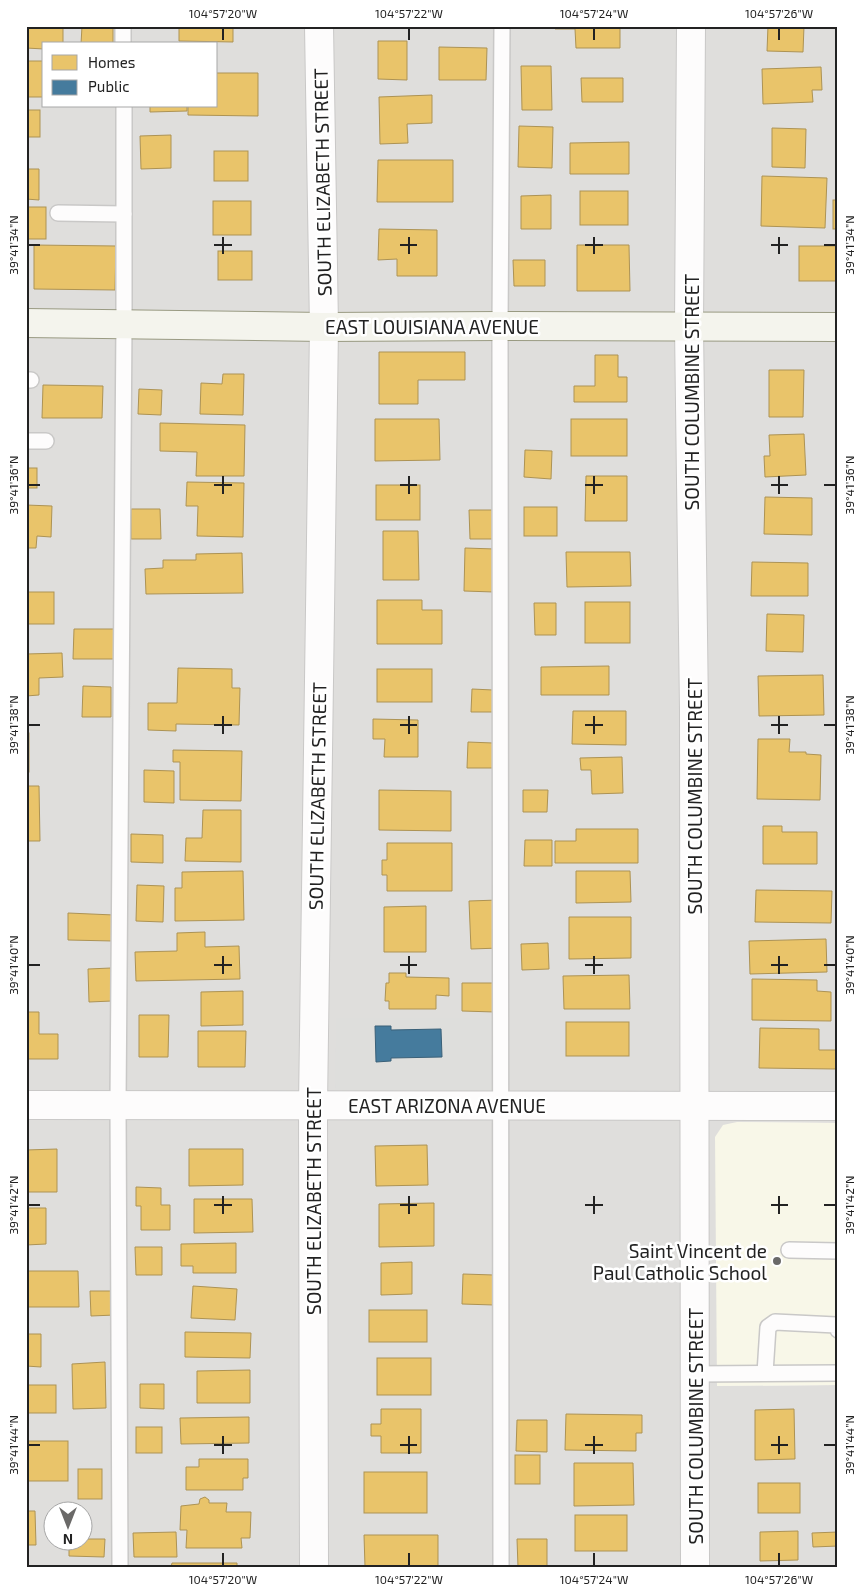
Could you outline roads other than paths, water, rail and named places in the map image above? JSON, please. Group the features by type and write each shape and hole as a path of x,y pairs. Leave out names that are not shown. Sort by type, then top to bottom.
{"street":[{"name":"SOUTH ELIZABETH STREET","path":"314,1567 313,1105 324,327 318,26"},
{"name":"SOUTH COLUMBINE STREET","path":"691,26 689,327 694,710 695,1567"},
{"name":"EAST LOUISIANA AVENUE","path":"26,323 324,327 838,327"},
{"name":"EAST ARIZONA AVENUE","path":"26,1105 838,1106"}],"lane":[{"path":"123,26 123,42"},
{"path":"501,1567 500,326 502,26"},
{"path":"120,1567 118,1104 124,108"},
{"path":"58,213 124,214"},
{"path":"26,441 46,441"},
{"path":"789,1250 838,1251"},
{"path":"765,1374 768,1327 775,1322 836,1325 838,1330"},
{"path":"694,1374 838,1373"}],"place":[{"name":"Saint Vincent de Paul Catholic School","path":"777,1261"}]}
